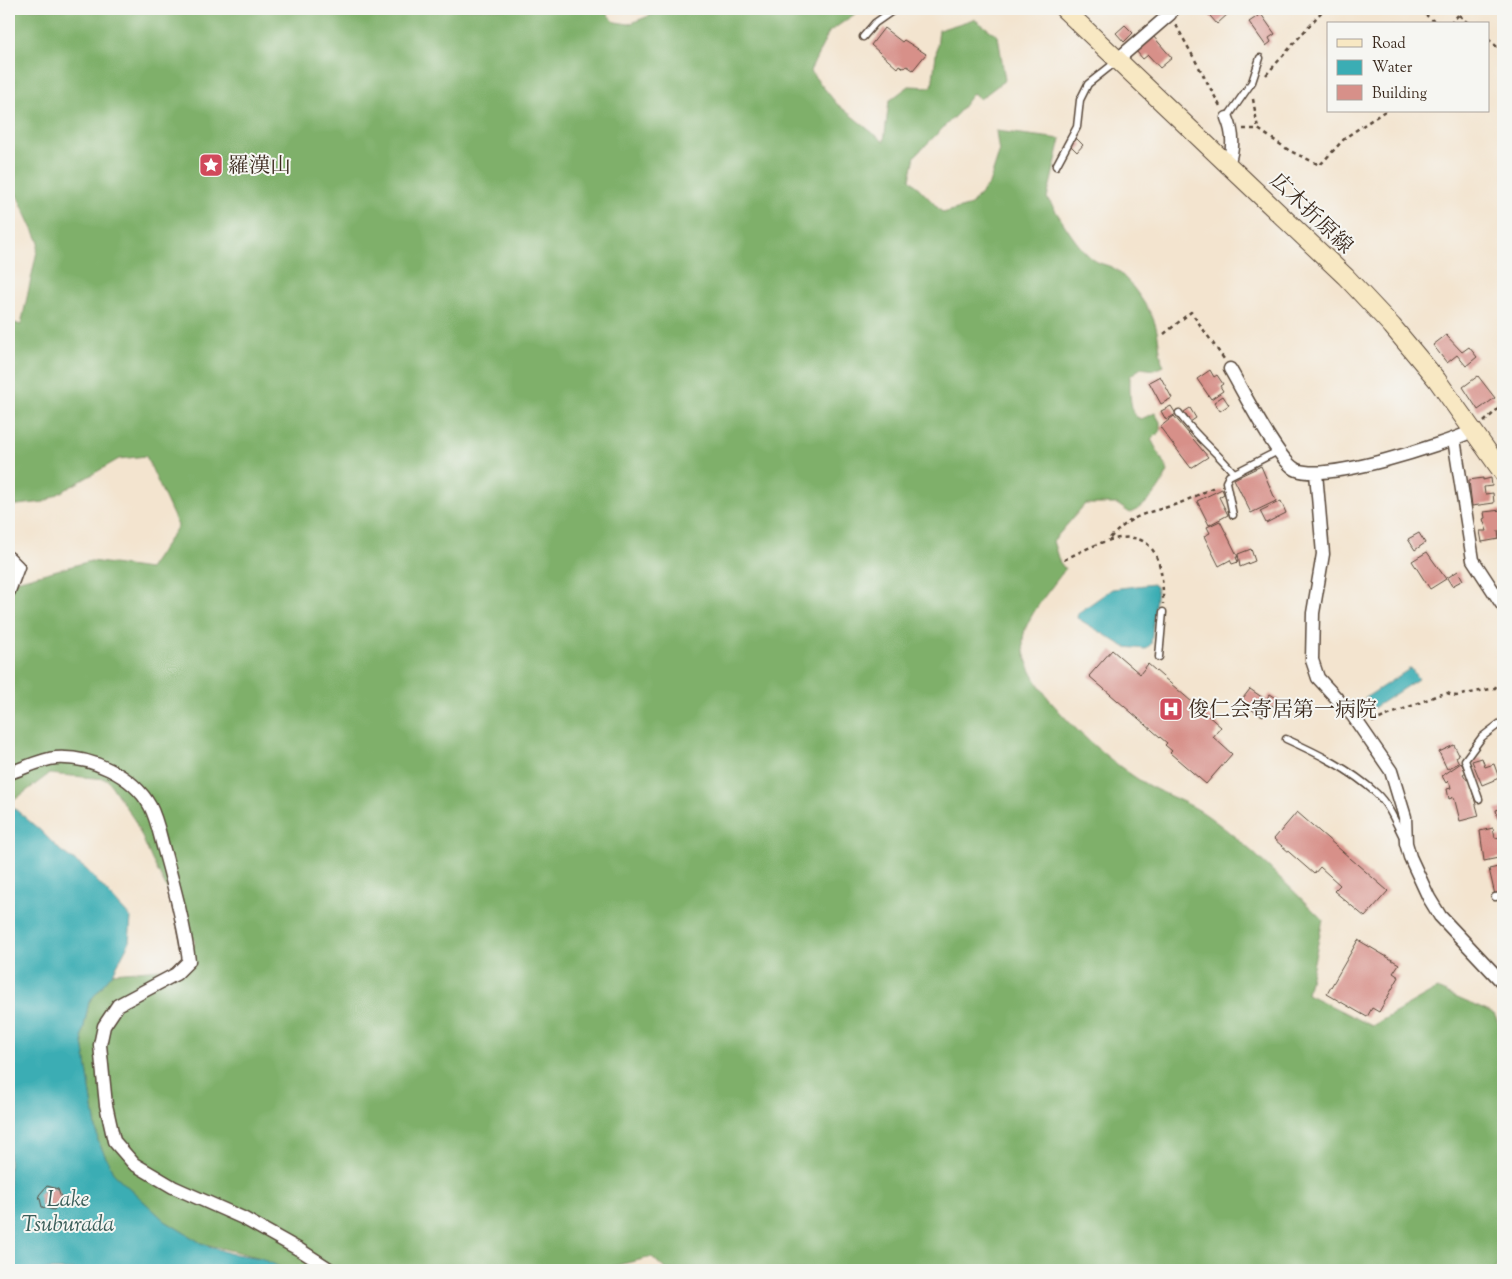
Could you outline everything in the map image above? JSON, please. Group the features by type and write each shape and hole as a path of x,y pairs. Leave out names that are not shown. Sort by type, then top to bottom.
{"main road":[{"name":"広木折原線","path":"1064,9 1346,277 1392,326 1437,380 1503,472"}],"street":[{"path":"1118,59 1171,12"},
{"path":"1228,164 1232,152 1229,124"},
{"path":"1230,369 1278,451 1296,470 1316,473 1366,465 1454,439 1473,431"},
{"path":"1454,439 1473,560 1503,606"},
{"path":"1316,473 1323,554 1313,614 1312,660 1318,678 1358,724 1391,771 1405,817 1406,843 1410,857 1425,890 1440,916 1503,983"},
{"path":"9,558 18,567 9,591"},
{"path":"9,773 54,758 86,759 109,769 131,785 150,806 160,834 186,935 189,961 176,974 118,1005 104,1026 100,1045 106,1105 114,1140 134,1164 173,1186 243,1218 331,1270"}],"lane":[{"path":"863,37 875,23 895,9"},
{"path":"1229,124 1252,82 1260,58"},
{"path":"1056,166 1077,127 1080,100 1088,84 1118,59"},
{"path":"1179,413 1198,438 1220,456 1233,472"},
{"path":"1233,515 1226,482 1233,472 1278,451"},
{"path":"1159,657 1163,612"},
{"path":"1479,799 1465,760 1482,737 1503,721"},
{"path":"1286,739 1318,754 1376,793 1391,813 1406,843"},
{"path":"1495,897 1503,896"}],"path":[{"path":"1261,82 1324,9"},
{"path":"1419,9 1434,22"},
{"path":"1452,22 1464,9"},
{"path":"1171,12 1229,124 1258,129 1290,150 1320,165 1346,137 1384,112"},
{"path":"1459,15 1467,22"},
{"path":"1490,42 1503,52"},
{"path":"1253,93 1258,129"},
{"path":"1164,334 1192,312 1230,369"},
{"path":"1473,431 1500,407 1503,400"},
{"path":"1109,539 1133,518 1146,512 1179,503 1226,482"},
{"path":"1064,560 1109,539 1126,536 1145,542 1153,551 1164,581 1163,612"},
{"path":"1358,724 1374,722 1438,695 1447,693 1456,696 1495,688 1500,668 1503,665"}],"green space":[{"path":"9,9 602,9 615,22 629,24 666,9 862,9 829,32 810,71 837,104 884,142 889,101 909,86 932,87 939,30 974,19 998,36 1005,80 980,99 973,93 958,113 915,156 910,179 943,213 971,205 989,184 999,153 996,131 1061,139 1047,198 1082,249 1096,261 1112,267 1120,273 1139,296 1154,320 1163,366 1154,370 1141,368 1130,376 1130,396 1135,416 1141,419 1155,413 1160,422 1160,432 1151,439 1168,471 1153,496 1136,510 1130,513 1117,504 1085,504 1053,541 1059,561 1065,569 1028,622 1023,640 1026,659 1036,680 1050,700 1088,740 1144,783 1208,816 1267,866 1323,920 1307,994 1372,1026 1437,989 1494,1014 1503,1032 1503,1254 1495,1270 666,1270 652,1257 597,1270 282,1270 261,1258 201,1243 165,1221 114,1174 98,1141 82,1036 89,1002 113,973 184,967 195,942 152,860 135,821 107,779 49,774 9,804 9,573 16,581 91,561 149,569 178,526 146,456 119,459 44,502 9,506 9,321 21,325 39,242 9,178"}],"water":[{"path":"1153,584 1157,588 1151,644 1146,649 1125,647 1077,618 1078,613 1112,589"},
{"path":"1411,668 1418,679 1372,709 1365,698"},
{"name":"Lake Tsuburada","path":"9,804 61,851 86,869 131,918 129,943 113,973 89,1002 82,1036 98,1141 114,1174 165,1221 201,1243 229,1253 261,1258 286,1270 9,1270"}],"building":[{"path":"1204,9 1226,9 1229,13 1217,24"},
{"path":"1261,14 1275,34 1269,38 1271,42 1266,46 1249,22"},
{"path":"1125,25 1133,33 1124,42 1116,33"},
{"path":"884,28 902,42 904,40 926,54 913,70 907,66 904,68 899,65 897,68 871,45"},
{"path":"1153,36 1172,58 1160,68 1148,55 1143,59 1136,51"},
{"path":"1076,138 1083,145 1077,152 1070,145"},
{"path":"1446,335 1462,352 1469,347 1477,357 1466,366 1457,355 1447,363 1433,345"},
{"path":"1210,370 1214,377 1217,375 1223,384 1220,386 1223,391 1211,399 1197,379"},
{"path":"1160,376 1172,398 1161,404 1149,382"},
{"path":"1478,376 1495,398 1478,410 1463,387"},
{"path":"1223,396 1229,405 1220,411 1214,402"},
{"path":"1171,406 1176,414 1166,420 1161,411"},
{"path":"1190,408 1196,418 1190,422 1184,412"},
{"path":"1174,416 1208,457 1191,468 1160,427"},
{"path":"1261,466 1276,501 1251,513 1234,479"},
{"path":"1483,478 1483,480 1491,478 1492,486 1484,487 1485,494 1493,493 1494,503 1472,506 1469,480"},
{"path":"1222,489 1224,494 1219,497 1228,515 1209,525 1197,501"},
{"path":"1281,501 1286,513 1266,523 1260,511"},
{"path":"1501,510 1503,531 1498,531 1499,539 1482,542 1480,531 1487,531 1483,519 1485,518 1484,512"},
{"path":"1220,521 1238,557 1236,557 1238,562 1232,564 1230,560 1219,566 1204,536 1210,533 1207,527"},
{"path":"1419,533 1425,543 1415,550 1408,539"},
{"path":"1251,549 1255,561 1240,567 1238,554"},
{"path":"1427,552 1446,579 1430,589 1412,561"},
{"path":"1458,571 1463,580 1452,586 1447,578"},
{"path":"1112,650 1140,674 1148,664 1221,727 1213,737 1232,754 1206,784 1170,753 1172,751 1165,745 1167,743 1089,676"},
{"path":"1250,689 1266,700 1270,694 1281,701 1276,708 1272,705 1263,716 1240,702"},
{"path":"1454,745 1459,755 1456,757 1459,763 1447,769 1439,752"},
{"path":"1482,758 1485,767 1494,764 1499,778 1482,785 1472,761"},
{"path":"1461,763 1466,772 1463,774 1467,780 1469,779 1479,816 1460,821 1454,797 1449,799 1447,789 1451,788 1450,784 1448,781 1446,783 1442,776"},
{"path":"1503,808 1503,823 1499,823 1496,810"},
{"path":"1297,812 1388,891 1365,917 1334,891 1340,885 1320,867 1314,874 1274,839"},
{"path":"1493,828 1495,838 1501,837 1503,857 1484,861 1480,831"},
{"path":"1503,866 1503,893 1495,895 1489,869"},
{"path":"1358,940 1399,964 1393,973 1399,977 1379,1012 1372,1008 1367,1017 1327,994"},
{"path":"47,1186 58,1189 62,1201 54,1210 42,1207 39,1195"}],"place":[{"name":"羅漢山","path":"211,165"},
{"name":"俊仁会寄居第一病院","path":"1171,709"}]}
